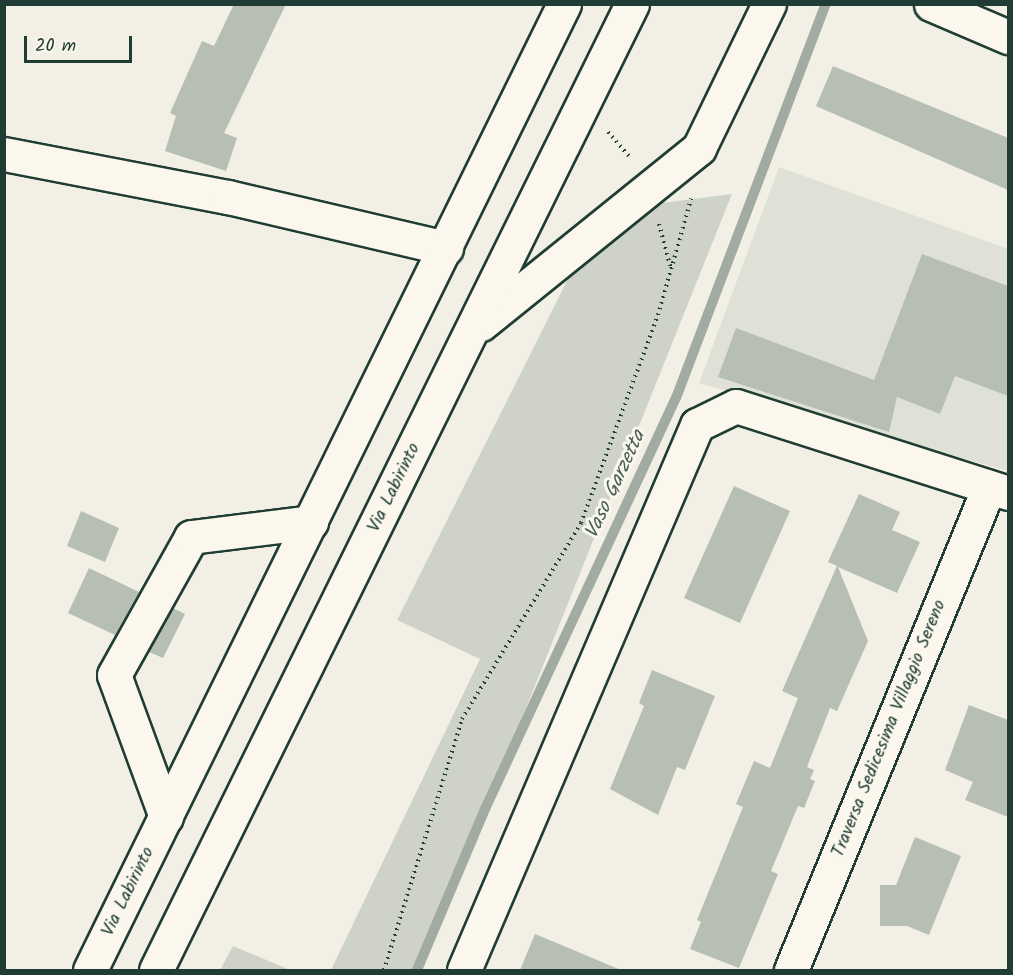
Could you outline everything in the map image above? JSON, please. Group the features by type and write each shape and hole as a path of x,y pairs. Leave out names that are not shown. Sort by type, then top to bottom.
{"street":[{"name":"Via Labirinto","path":"90,970 312,522 564,4"},
{"name":"Via Labirinto","path":"156,970 633,4"},
{"path":"473,330 699,148 769,4"},
{"path":"932,4 1008,37"},
{"path":"4,154 228,197 446,248"},
{"path":"464,970 697,425 736,406 999,490"},
{"name":"Traversa Sedicesima Villaggio Sereno","path":"791,970 999,490"},
{"path":"166,817 114,675 191,537 312,522"}],"path":[{"path":"606,129 644,173 672,272"},
{"path":"384,970 462,719 581,523 672,272 687,223 699,148"}],"shaded area":[{"path":"779,167 1008,249 1008,471 699,383"},
{"path":"732,194 421,970 331,970 480,659 397,620 580,255 639,206"},
{"path":"233,946 290,970 220,970"}],"building":[{"path":"234,4 286,4 224,133 237,138 226,171 165,151 176,116 170,113 202,41 214,46"},
{"path":"833,66 1008,138 1008,190 816,106"},
{"path":"922,254 1008,286 1008,396 955,376 940,414 897,397 889,432 718,377 736,328 874,380"},
{"path":"734,486 790,511 740,623 684,598"},
{"path":"859,494 900,512 892,530 920,542 897,593 838,567 868,641 837,711 830,708 807,767 814,770 810,779 815,781 804,808 798,806 771,871 778,874 739,968 690,949 701,922 697,920 743,807 736,804 754,761 770,768 798,698 782,691 837,566 828,562"},
{"path":"81,511 119,528 105,562 67,546"},
{"path":"89,568 139,592 115,635 68,613"},
{"path":"173,608 185,614 163,658 149,652"},
{"path":"652,670 715,696 685,770 677,767 658,815 610,789 644,706 639,703"},
{"path":"969,705 1008,720 1008,817 965,800 973,782 945,770"},
{"path":"915,837 961,856 929,935 907,926 880,926 880,885 896,885"},
{"path":"535,934 621,970 520,970"}],"waterway":[{"name":"Vaso Garzetta","path":"417,970 485,809 676,398 826,4"}]}
